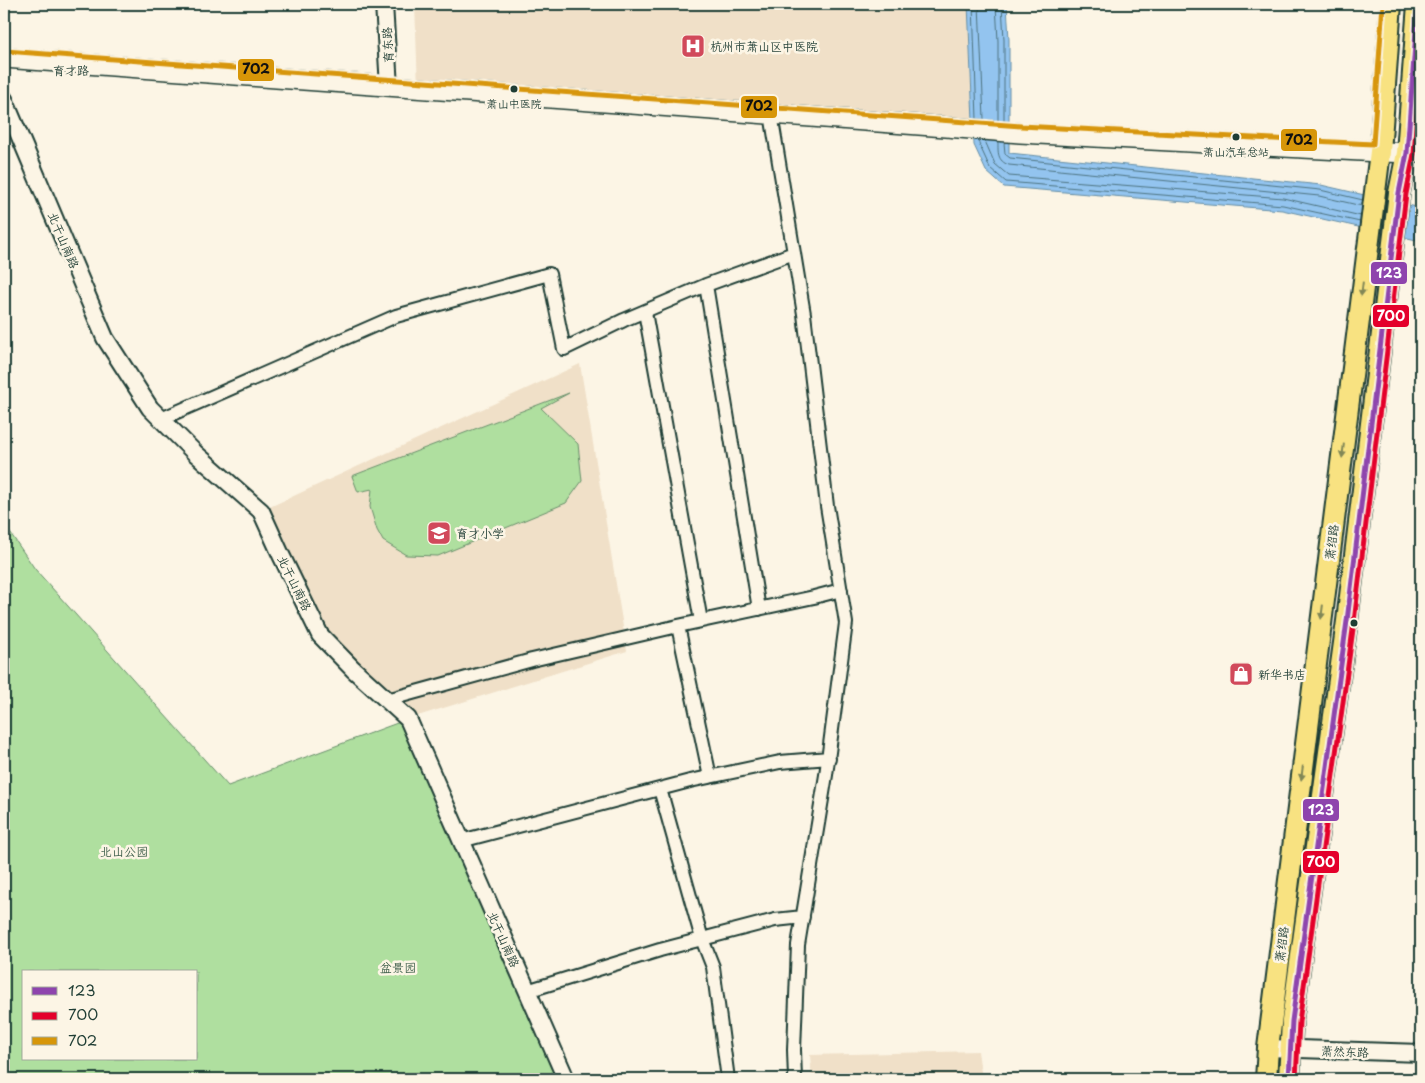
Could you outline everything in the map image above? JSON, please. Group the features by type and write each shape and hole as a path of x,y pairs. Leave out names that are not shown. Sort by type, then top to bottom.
{"main road":[{"name":"萧绍路","path":"1266,1079 1268,1048 1380,152 1391,4"},
{"path":"1289,1079 1292,1021 1349,611 1399,193 1414,153 1418,4"},
{"name":"育才路","path":"4,58 946,126 1020,133 1380,152"},
{"name":"育才路","path":"4,72 138,69"},
{"path":"1380,152 1414,153"}],"street":[{"name":"育东路","path":"384,4 389,87"},
{"name":"北干山南路","path":"4,99 105,338 150,408 195,453 261,511 320,635 353,669 408,719 566,1079"},
{"path":"771,114 804,314 826,506 846,623 828,758 798,944 794,1050 795,1079"},
{"path":"161,419 396,316 550,274 564,348 706,285 794,253"},
{"path":"706,285 759,609"},
{"path":"645,312 701,621"},
{"path":"387,700 532,660 840,590"},
{"path":"678,626 710,777"},
{"path":"462,841 710,777 780,762 828,758"},
{"path":"660,789 702,939 713,967 728,1079"},
{"path":"527,991 660,950 776,920 802,917"},
{"name":"萧然东路","path":"1268,1048 1421,1053"}],"shaded area":[{"name":"杭州市萧山区中医院","path":"415,4 968,4 973,129 418,89"},
{"name":"育才小学","path":"580,364 627,651 408,719 320,635 261,511"},
{"path":"978,1051 982,1079 812,1079 810,1055"}],"green space":[{"path":"569,393 541,408 578,444 582,481 566,503 438,556 406,555 383,541 377,530 370,507 372,489 358,492 352,476"},
{"path":"4,524 35,569 228,786 408,719 571,1079 4,1079"}],"water":[{"path":"968,4 1007,4 1009,40 1009,153 1321,185 1421,208 1421,241 1282,210 1004,187 986,171 974,145"}],"transit line":[{"name":"702","path":"5,51 1021,126 1373,144 1383,4"},
{"name":"123","path":"1289,1079 1292,1021 1347,621 1399,193 1407,153 1418,4"},
{"name":"700","path":"1296,1079 1299,1022 1354,622 1406,194 1414,154 1421,62"}],"place":[{"name":"杭州市萧山区中医院","path":"693,46"},
{"name":"萧山中医院","path":"514,89"},
{"name":"萧山汽车总站","path":"1236,137"},
{"name":"育才小学","path":"439,533"},
{"name":"新华书店","path":"1241,674"}],"park label":[{"name":"北山公园","path":"124,851"},
{"name":"盆景园","path":"398,967"}]}
